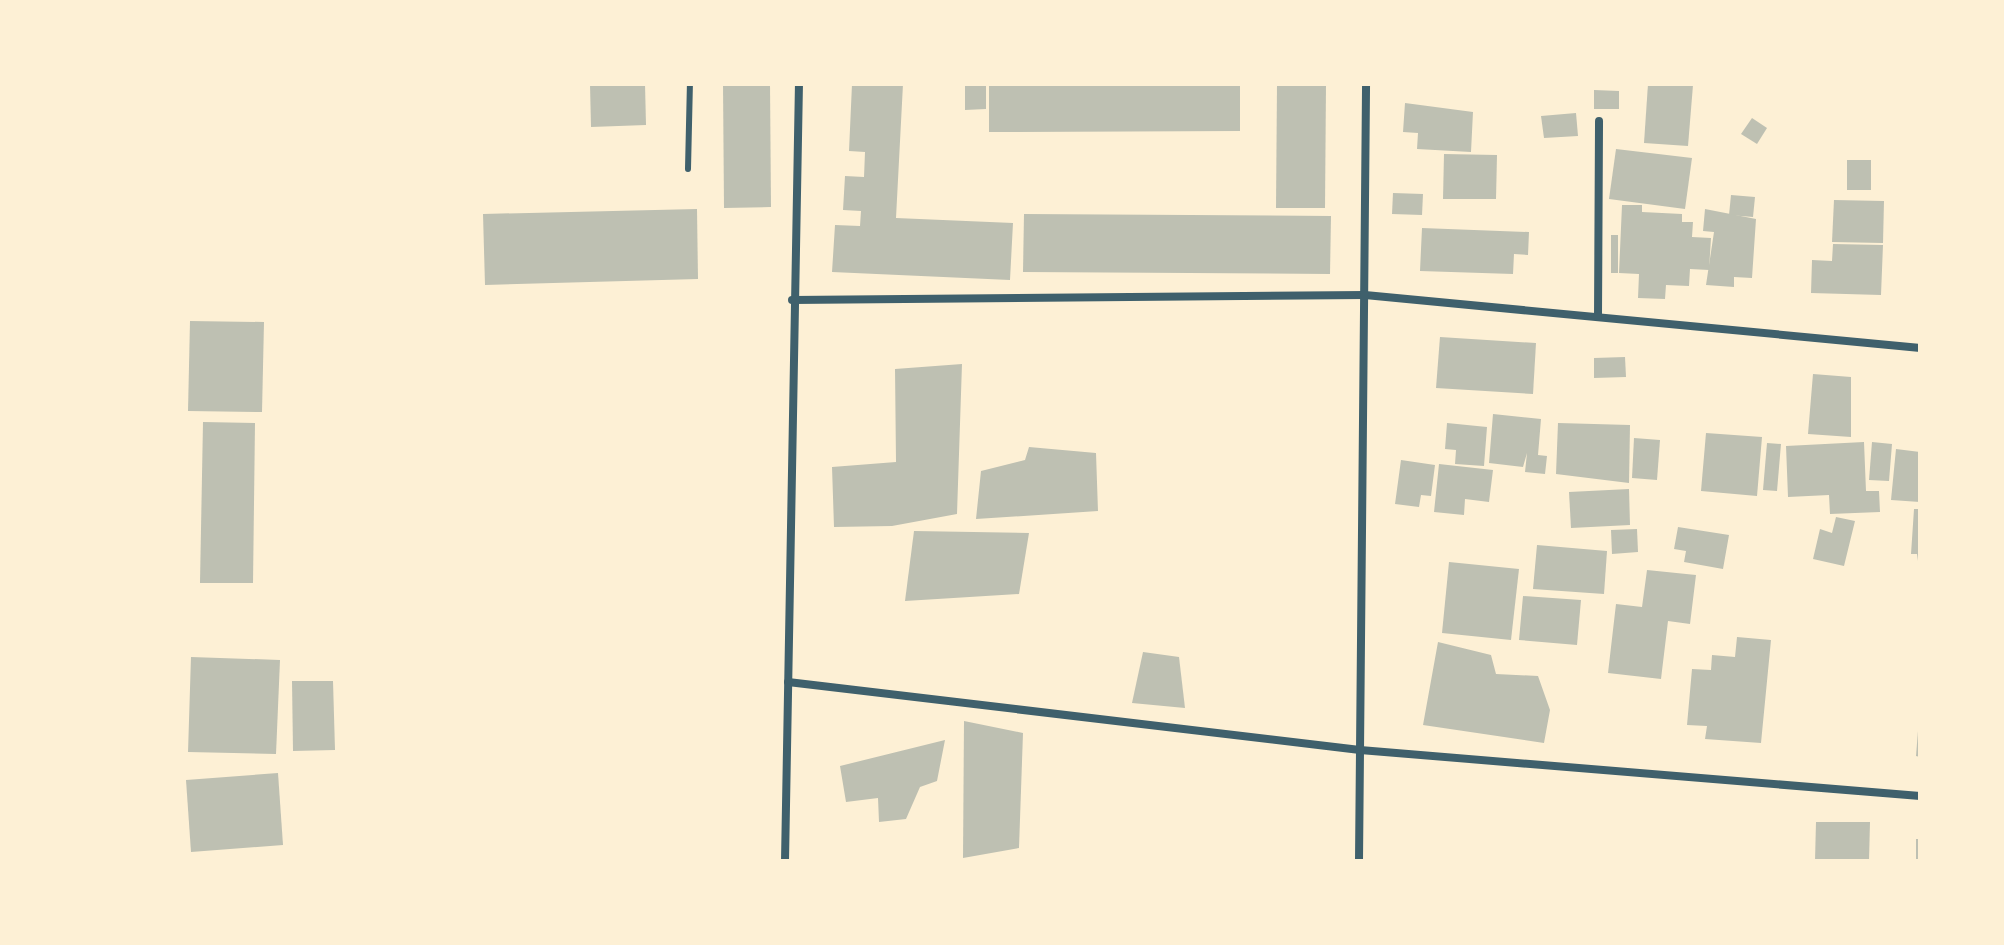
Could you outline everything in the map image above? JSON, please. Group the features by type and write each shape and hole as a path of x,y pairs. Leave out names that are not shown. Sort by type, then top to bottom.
{"street":[{"path":"785,861 792,300 799,84"},
{"path":"1359,861 1366,84"},
{"path":"1598,317 1599,121"},
{"path":"792,300 1365,295 1920,348"},
{"path":"788,682 1360,750 1920,796"}],"lane":[{"path":"688,169 690,84"}],"building":[{"path":"590,84 645,84 646,125 591,127"},
{"path":"723,84 770,84 771,207 724,208"},
{"path":"852,84 903,84 896,218 1013,223 1010,280 832,272 835,225 860,226 861,211 843,210 845,176 864,177 865,152 849,151"},
{"path":"965,84 986,84 986,109 965,110"},
{"path":"989,84 1240,84 1240,131 989,132"},
{"path":"1277,84 1326,84 1325,208 1276,208"},
{"path":"1648,84 1693,85 1688,146 1644,143"},
{"path":"1594,90 1619,91 1619,109 1594,109"},
{"path":"1405,103 1473,112 1471,152 1417,149 1418,133 1403,132"},
{"path":"1576,113 1578,136 1544,138 1541,116"},
{"path":"1752,118 1767,128 1757,144 1741,134"},
{"path":"1616,149 1692,158 1685,209 1609,199"},
{"path":"1444,154 1497,155 1496,199 1443,199"},
{"path":"1847,160 1871,160 1871,190 1847,190"},
{"path":"1393,193 1423,194 1422,215 1392,214"},
{"path":"1731,195 1755,197 1753,217 1729,215"},
{"path":"1834,200 1884,201 1883,243 1832,242"},
{"path":"1622,205 1642,205 1642,212 1682,214 1682,222 1693,222 1692,237 1711,238 1709,270 1690,269 1689,286 1666,285 1665,299 1638,298 1639,274 1619,273"},
{"path":"697,209 698,279 485,285 483,214"},
{"path":"1705,209 1756,219 1752,278 1734,277 1734,287 1706,285 1714,232 1703,231"},
{"path":"1024,214 1331,216 1330,274 1023,272"},
{"path":"1422,228 1529,232 1528,255 1514,254 1513,274 1420,271"},
{"path":"1611,235 1618,235 1618,273 1611,273"},
{"path":"1833,244 1883,245 1881,295 1811,293 1812,260 1832,261"},
{"path":"190,321 264,322 262,412 188,411"},
{"path":"1440,337 1536,343 1533,394 1436,388"},
{"path":"1625,357 1626,377 1594,378 1594,358"},
{"path":"962,364 957,514 892,526 834,527 832,467 896,462 895,369"},
{"path":"1813,374 1851,377 1851,437 1808,434"},
{"path":"1493,414 1541,419 1538,455 1547,456 1545,474 1525,472 1527,453 1523,467 1489,463"},
{"path":"203,422 255,423 253,583 200,583"},
{"path":"1447,423 1487,427 1484,466 1455,464 1456,450 1445,449"},
{"path":"1558,423 1630,425 1629,483 1556,474"},
{"path":"1706,433 1762,437 1757,496 1701,491"},
{"path":"1634,438 1660,440 1657,480 1632,478"},
{"path":"1864,442 1866,491 1879,491 1880,512 1830,514 1829,495 1788,497 1786,446"},
{"path":"1872,442 1892,444 1889,481 1869,480"},
{"path":"1767,443 1781,444 1777,491 1763,490"},
{"path":"1029,447 1096,453 1098,511 976,519 981,471 1025,460"},
{"path":"1896,449 1920,452 1920,502 1891,500"},
{"path":"1401,460 1435,465 1431,496 1421,495 1419,507 1395,504"},
{"path":"1439,464 1493,470 1489,502 1465,499 1464,515 1434,512"},
{"path":"1629,489 1630,525 1571,528 1569,492"},
{"path":"1914,509 1920,509 1920,575 1917,554 1911,554"},
{"path":"1836,517 1855,521 1844,566 1813,559 1820,529 1832,533"},
{"path":"1678,527 1729,535 1723,569 1684,562 1686,551 1674,549"},
{"path":"1637,529 1638,552 1612,554 1611,530"},
{"path":"914,531 1029,533 1019,594 905,601"},
{"path":"1537,545 1607,551 1604,594 1533,589"},
{"path":"1449,562 1519,569 1511,640 1442,633"},
{"path":"1647,570 1696,575 1690,624 1668,621 1661,679 1608,673 1616,604 1642,607"},
{"path":"1523,596 1581,600 1577,645 1519,640"},
{"path":"1737,637 1771,640 1761,743 1705,739 1707,726 1687,725 1692,669 1711,670 1712,655 1735,657"},
{"path":"1438,642 1491,655 1496,674 1538,676 1550,710 1544,743 1423,725"},
{"path":"1143,652 1179,657 1185,708 1132,703"},
{"path":"191,657 280,660 276,754 188,752"},
{"path":"292,681 333,681 335,750 293,751"},
{"path":"964,721 1023,733 1019,848 963,858"},
{"path":"1920,731 1920,757 1916,756"},
{"path":"945,740 937,781 920,787 906,819 879,822 878,798 846,802 840,766"},
{"path":"278,773 283,845 191,852 186,780"},
{"path":"1816,822 1870,822 1869,861 1815,861"},
{"path":"1916,839 1920,839 1920,861 1916,861"}]}
